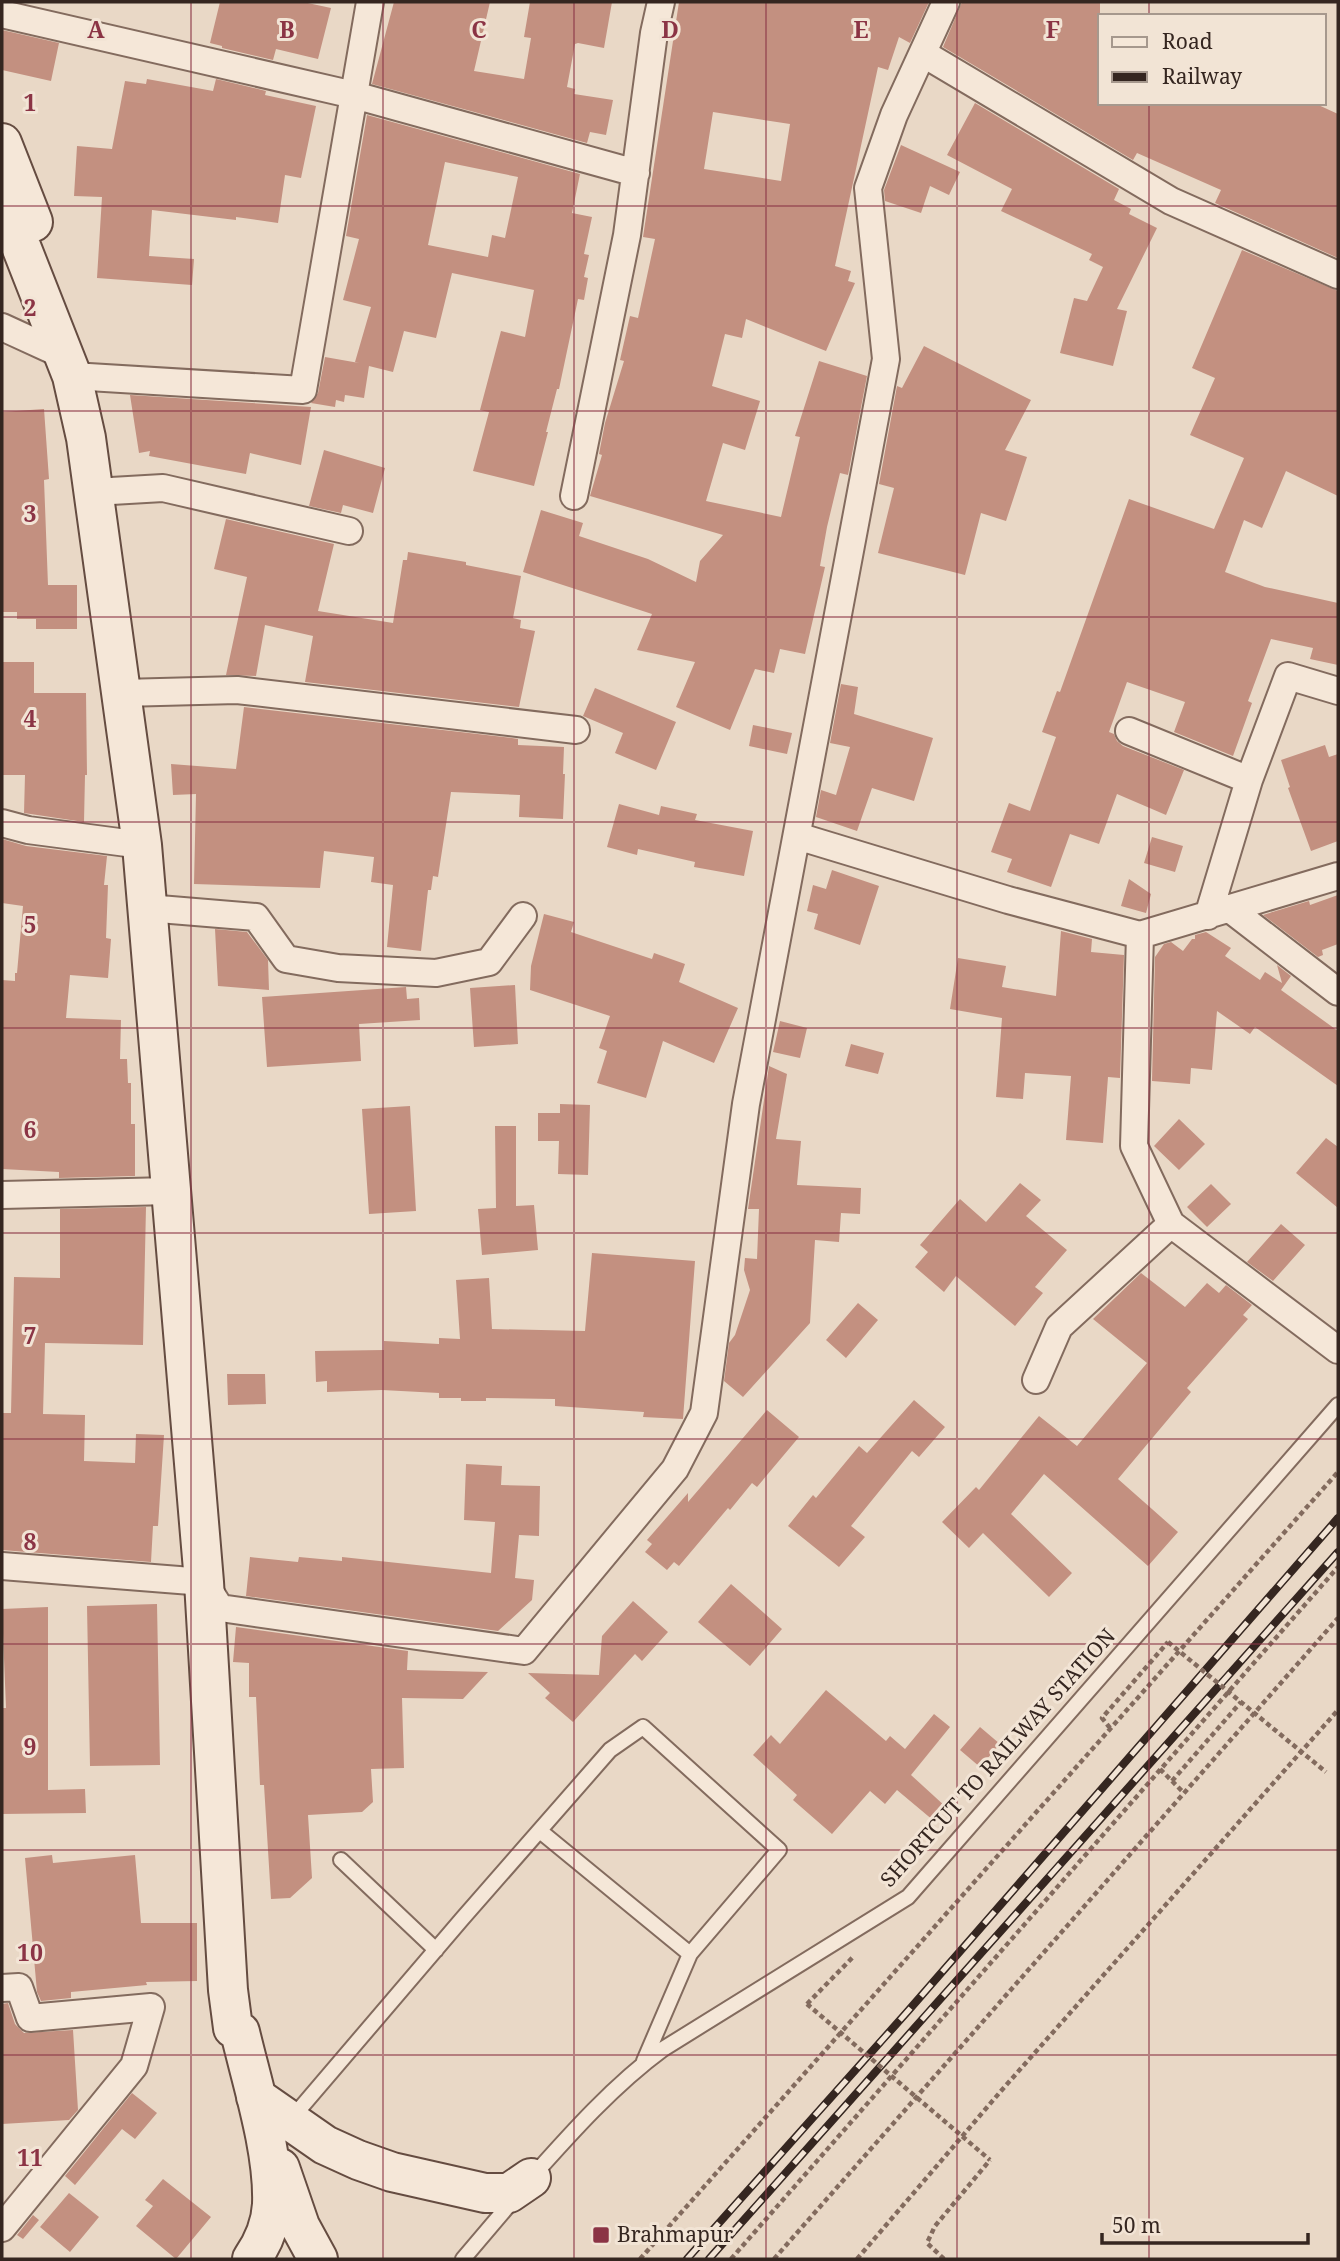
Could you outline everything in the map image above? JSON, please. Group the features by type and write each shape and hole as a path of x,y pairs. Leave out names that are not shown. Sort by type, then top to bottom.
{"street":[{"path":"2,327 77,369 303,390 370,2"},
{"path":"574,496 627,235 654,33 661,2"},
{"path":"2,1566 212,1595 524,1651 676,1469 704,1413 746,1104 886,359 868,188 894,115 946,2"},
{"path":"2,14 354,95 636,173"},
{"path":"923,54 1171,201 1338,275"},
{"path":"2,143 77,369 86,438 107,491 134,693 158,909 212,1595 228,1990 233,2028 240,2032 269,2113 300,2226 318,2259"},
{"path":"2,198 77,369"},
{"path":"107,491 163,488 349,531"},
{"path":"1219,913 1249,780 1288,676 1338,691"},
{"path":"134,693 237,690 576,730"},
{"path":"134,693 142,845 158,909 170,1191 212,1595"},
{"path":"1129,732 1249,780"},
{"path":"2,823 28,830 142,845"},
{"path":"797,836 1008,900 1140,935 1338,876"},
{"path":"158,909 256,916 286,960 338,968 436,973 489,962 523,916"},
{"path":"1219,913 1338,992"},
{"path":"1140,935 1134,1146 1171,1224 1338,1350"},
{"path":"2,1195 170,1191"},
{"path":"1036,1380 1059,1327 1171,1224"},
{"path":"2,1988 19,1987 30,2018 151,2007 134,2066 2,2228"},
{"path":"269,2113 325,2145 358,2160 440,2184 485,2193 509,2193 531,2178"},
{"path":"252,2259 268,2228 272,2204 269,2113"}],"lane":[{"name":"SHORTCUT TO RAILWAY STATION","path":"463,2259 579,2125 643,2063 908,1897 1338,1405"},
{"path":"269,2113 436,1950 610,1750 643,1727 779,1850 690,1954 643,2063"},
{"path":"540,1831 690,1954"},
{"path":"341,1860 436,1950"}],"path":[{"path":"640,2259 1338,1472"},
{"path":"730,2259 1338,1567"},
{"path":"774,2259 1338,1618"},
{"path":"1110,1728 1102,1718 1168,1642 1326,1772"},
{"path":"1172,1781 1241,1702"},
{"path":"857,2259 1001,2091 1338,1710"},
{"path":"1239,1821 1300,1752"},
{"path":"1160,1769 1184,1793"},
{"path":"852,1959 807,2004 990,2160 935,2226 928,2243 944,2259"}],"building":[{"path":"220,2 303,2 331,8 318,59 276,49 273,60 210,43"},
{"path":"394,2 490,2 474,71 524,79 531,38 524,37 530,2 612,2 604,48 575,44 567,87 575,89 574,94 613,100 606,135 590,132 587,143 372,84"},
{"path":"679,2 929,2 910,43 899,37 888,70 878,67 835,266 851,271 848,281 855,283 826,351 746,319 742,338 725,334 712,386 760,401 745,450 723,443 706,501 781,517 800,437 795,436 819,361 867,376 848,475 840,473 827,527 820,566 825,567 805,654 780,649 774,673 755,669 730,730 676,707 695,662 637,650 652,614 523,572 541,510 583,523 579,536 648,559 696,582 700,561 723,535 590,496 602,455 599,454 605,423 624,361 620,360 630,316 638,318 655,239 643,237","holes":["713,112 790,124 781,181 704,169"]},
{"path":"962,2 1100,2 1098,105 1318,105 1338,114 1338,258 1215,203 1221,190 1137,153 1133,160 943,47"},
{"path":"2,30 59,43 51,81 2,70"},
{"path":"147,79 213,91 216,79 266,91 265,95 316,106 301,178 285,175 278,223 152,210 149,256 194,259 192,285 97,278 102,197 74,196 77,146 112,149 125,81 146,84"},
{"path":"975,103 1119,189 1114,200 1131,209 1129,214 1157,228 1117,309 1127,311 1113,366 1060,353 1074,298 1087,301 1103,267 1089,260 1092,254 1001,211 1012,189 947,155"},
{"path":"367,115 580,174 572,213 592,217 584,254 589,255 584,277 588,278 584,300 578,299 559,389 534,486 473,471 489,412 480,410 501,331 525,337 534,290 452,273 436,338 404,331 393,372 369,366 364,398 345,395 344,402 336,400 335,407 311,403 318,393 325,357 359,363 355,362 371,307 343,300 359,239 346,236","holes":["445,162 518,177 505,238 492,235 488,257 428,245"]},
{"path":"901,145 960,172 949,195 930,186 921,213 885,201 884,190"},
{"path":"1242,250 1338,291 1338,496 1286,471 1262,528 1244,520 1225,572 1265,587 1338,603 1338,665 1310,659 1313,648 1271,639 1248,701 1252,703 1233,756 1174,732 1185,702 1127,682 1109,732 1114,734 1123,746 1184,770 1166,815 1117,794 1099,844 1070,834 1051,887 1007,872 1012,859 991,852 1009,803 1030,811 1056,737 1042,732 1057,691 1060,692 1129,499 1214,529 1244,458 1190,435 1215,378 1192,368"},
{"path":"924,346 1031,400 1005,450 1027,457 1006,521 981,513 965,575 878,553 894,488 879,484 897,386 902,388"},
{"path":"130,395 311,407 301,465 250,453 246,474 149,456 150,451 139,453"},
{"path":"44,409 49,479 44,480 48,585 77,585 77,629 36,629 36,619 17,619 17,612 2,612 2,412"},
{"path":"324,450 385,468 373,513 343,505 341,513 309,506"},
{"path":"226,519 334,544 318,611 393,623 403,560 407,560 408,552 466,562 466,565 521,576 513,618 521,620 520,628 535,631 519,707 305,682 313,636 265,625 256,676 226,675 247,577 214,569"},
{"path":"3,662 34,662 34,693 86,693 87,775 84,822 24,813 25,775 2,775"},
{"path":"841,684 858,687 854,714 933,738 914,801 872,788 857,831 816,817 821,790 836,795 850,747 830,743"},
{"path":"595,688 676,722 656,770 615,753 623,733 583,716"},
{"path":"244,707 512,738 518,739 518,745 564,747 563,819 519,817 520,795 451,792 438,877 433,876 431,890 428,890 421,951 387,947 393,885 371,882 374,857 324,851 320,888 194,884 196,794 173,795 171,764 236,769"},
{"path":"753,725 792,733 787,754 749,746"},
{"path":"1325,745 1329,757 1338,754 1338,841 1311,851 1288,788 1290,787 1281,760"},
{"path":"619,804 659,815 661,806 697,814 695,820 753,831 744,876 694,867 695,862 638,849 637,855 607,847"},
{"path":"1152,837 1183,846 1175,872 1144,863"},
{"path":"2,839 26,846 107,856 104,885 108,885 106,938 111,939 108,978 70,975 66,1018 121,1020 120,1059 127,1059 128,1083 131,1083 131,1124 135,1124 135,1176 59,1178 59,1172 2,1169 2,980 15,981 23,906 2,903"},
{"path":"832,870 879,886 860,945 814,929 818,914 807,911 813,885 826,889"},
{"path":"1129,879 1151,894 1146,913 1121,906"},
{"path":"1338,895 1338,944 1322,950 1323,955 1318,957 1263,915 1309,901 1310,905"},
{"path":"544,914 574,922 571,932 652,959 654,953 685,964 679,982 738,1008 714,1063 663,1041 646,1098 597,1083 607,1051 599,1048 610,1016 530,990 531,966"},
{"path":"215,929 247,932 268,960 269,990 218,986"},
{"path":"1061,931 1092,939 1091,952 1124,955 1120,1078 1108,1077 1103,1143 1066,1140 1071,1076 1025,1073 1023,1099 996,1097 1002,1018 950,1009 958,958 1006,966 1002,987 1056,996"},
{"path":"1206,932 1231,948 1225,956 1260,980 1265,972 1282,983 1277,965 1291,976 1281,990 1338,1031 1338,1086 1255,1027 1250,1034 1217,1011 1212,1070 1191,1068 1190,1084 1152,1081 1155,957 1164,944 1171,942 1183,951 1192,939 1195,939 1195,935"},
{"path":"515,985 518,1044 474,1047 470,988"},
{"path":"406,987 407,999 419,998 420,1020 359,1024 361,1061 267,1067 262,997"},
{"path":"780,1021 807,1028 800,1058 773,1052"},
{"path":"851,1044 884,1053 878,1074 845,1066"},
{"path":"769,1066 787,1074 776,1139 801,1141 797,1185 861,1188 860,1214 841,1213 839,1242 815,1240 810,1323 743,1397 724,1381 729,1343 735,1335 750,1290 744,1270 745,1258 757,1259 759,1209 748,1209"},
{"path":"560,1104 590,1105 588,1175 558,1174 559,1141 538,1141 538,1113 560,1113"},
{"path":"410,1106 416,1211 369,1214 362,1109"},
{"path":"1179,1119 1205,1144 1179,1170 1154,1146"},
{"path":"495,1126 516,1126 516,1206 534,1205 538,1250 482,1255 478,1209 496,1208"},
{"path":"1326,1138 1338,1147 1338,1208 1296,1173"},
{"path":"1020,1183 1041,1200 1026,1216 1067,1250 1035,1287 1043,1293 1015,1326 956,1276 944,1292 915,1267 928,1252 920,1245 960,1199 986,1222"},
{"path":"1211,1184 1231,1204 1207,1227 1187,1207"},
{"path":"146,1207 143,1345 45,1343 43,1414 85,1415 84,1461 135,1463 136,1434 164,1435 158,1526 153,1526 151,1562 2,1550 2,1413 11,1413 14,1277 60,1278 60,1209"},
{"path":"1281,1224 1305,1245 1273,1281 1247,1262"},
{"path":"592,1253 695,1261 683,1419 643,1417 644,1412 555,1406 555,1399 486,1398 486,1401 461,1401 461,1398 439,1398 439,1393 382,1390 327,1392 327,1381 316,1382 315,1351 384,1350 384,1341 439,1344 439,1338 460,1339 456,1280 489,1278 492,1329 585,1331"},
{"path":"1141,1273 1185,1307 1207,1283 1219,1293 1226,1285 1252,1305 1243,1315 1248,1319 1187,1388 1191,1392 1118,1479 1178,1532 1148,1566 1044,1474 1011,1514 1072,1573 1049,1597 983,1533 969,1548 942,1522 976,1487 979,1490 1039,1416 1077,1446 1147,1363 1093,1319"},
{"path":"858,1303 878,1320 846,1358 826,1340"},
{"path":"227,1374 265,1374 266,1404 228,1405"},
{"path":"914,1400 945,1427 919,1457 912,1451 851,1526 865,1537 839,1567 788,1526 813,1495 816,1498 859,1446 867,1453"},
{"path":"767,1410 799,1437 757,1487 752,1483 730,1510 728,1508 679,1566 674,1562 667,1570 645,1552 652,1544 647,1540 688,1493 688,1502"},
{"path":"466,1464 502,1466 501,1485 540,1486 539,1536 519,1535 515,1578 534,1580 532,1600 498,1631 246,1596 250,1557 298,1562 299,1557 342,1561 342,1557 491,1573 495,1522 464,1520"},
{"path":"731,1584 782,1629 750,1666 698,1622"},
{"path":"633,1601 668,1632 642,1661 635,1654 573,1722 545,1698 550,1693 528,1673 599,1675 602,1636"},
{"path":"157,1604 160,1765 90,1766 87,1606"},
{"path":"48,1607 48,1790 85,1789 86,1813 2,1814 2,1708 6,1708 2,1609"},
{"path":"236,1627 408,1651 407,1670 488,1672 463,1699 402,1698 404,1768 371,1769 373,1802 362,1812 308,1815 312,1878 290,1898 271,1899 264,1785 260,1785 256,1697 249,1697 249,1663 233,1662"},
{"path":"826,1690 886,1741 890,1736 905,1749 934,1714 950,1727 911,1775 946,1807 934,1821 897,1790 885,1804 870,1791 832,1834 793,1800 797,1795 753,1755 771,1735 780,1744"},
{"path":"980,1727 1000,1744 980,1767 960,1750"},
{"path":"52,1855 53,1863 135,1855 141,1923 197,1923 197,1981 146,1982 147,1985 71,1992 71,1998 41,2001 37,1992 25,1858"},
{"path":"8,2003 15,2024 24,2033 73,2030 78,2110 69,2120 2,2124 2,2004"},
{"path":"132,2093 157,2113 135,2139 122,2129 75,2185 65,2176"},
{"path":"163,2179 211,2217 176,2259 136,2226 153,2206 145,2200"},
{"path":"69,2193 99,2217 70,2252 40,2227"},
{"path":"33,2215 39,2220 23,2239 17,2235"}],"railway":[{"path":"687,2259 908,2011 1338,1518"},
{"path":"709,2259 1338,1552"}],"place":[{"name":"Brahmapur","path":"601,2235"}]}
